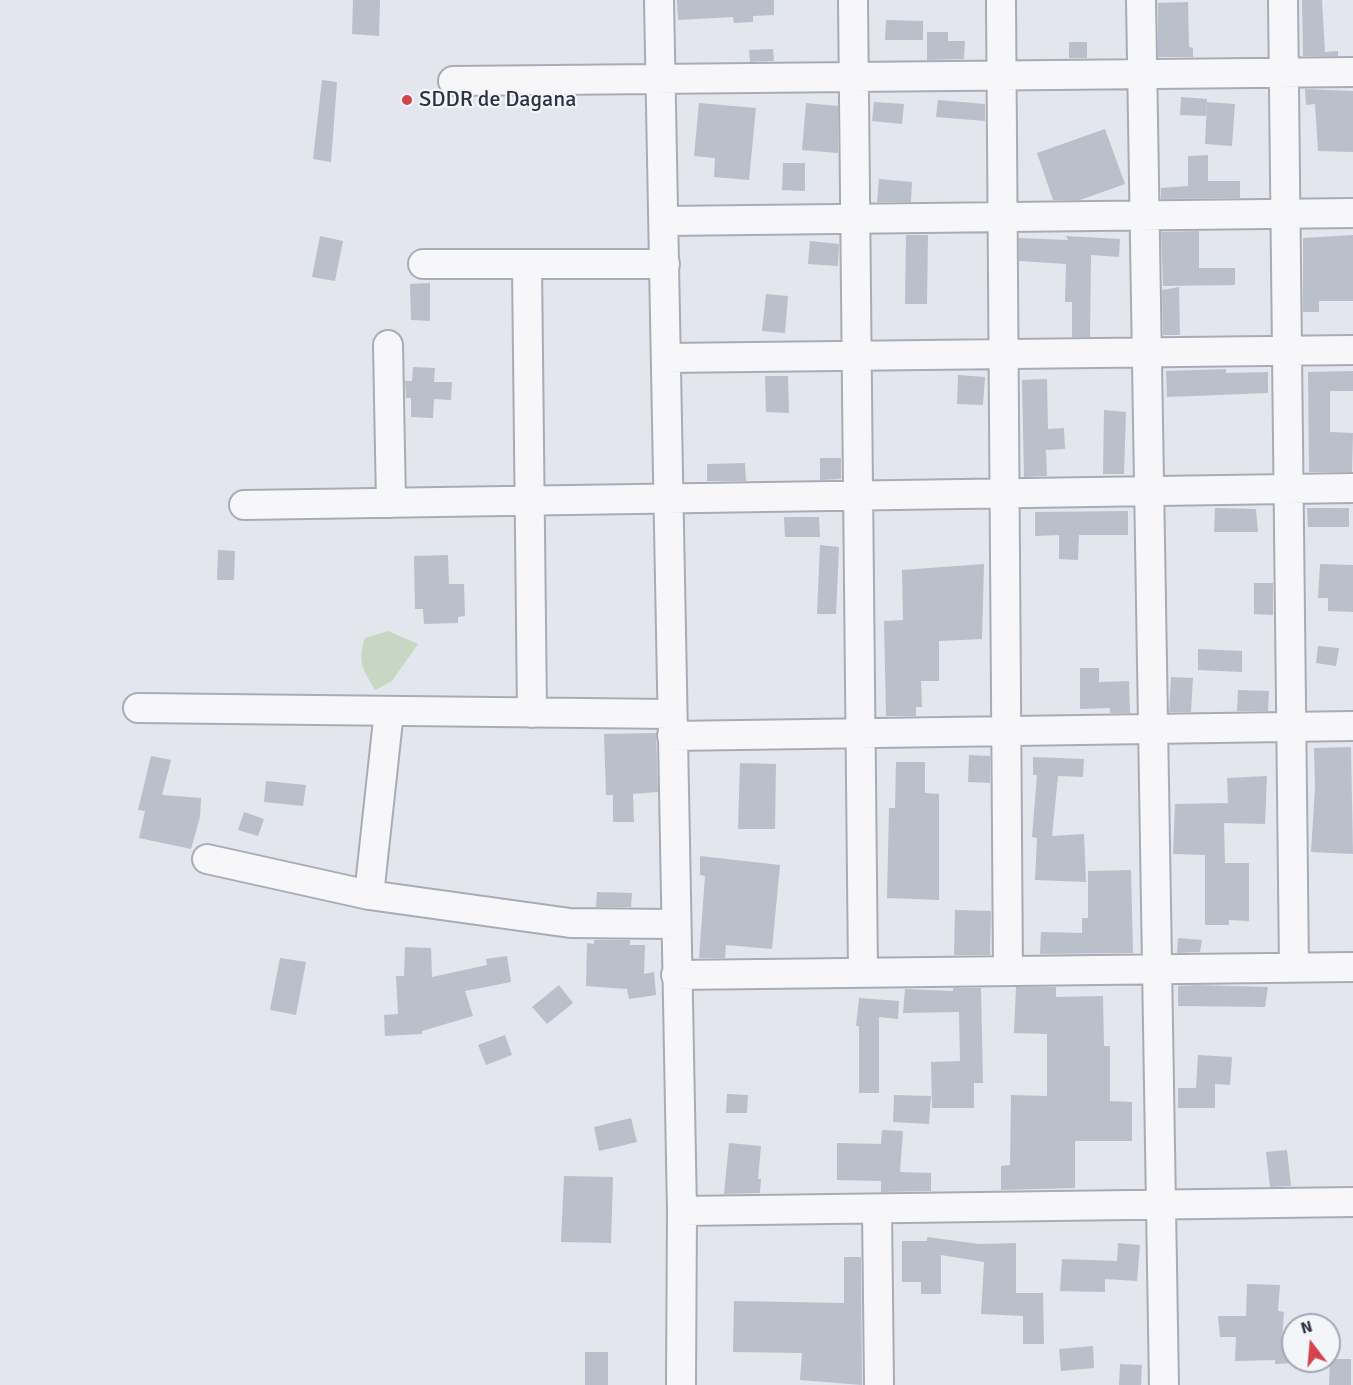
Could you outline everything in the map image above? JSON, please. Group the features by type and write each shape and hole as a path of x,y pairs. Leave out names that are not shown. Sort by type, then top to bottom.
{"street":[{"path":"658,0 665,221 675,924 682,1211 681,1385"},
{"path":"853,0 863,973"},
{"path":"1001,0 1008,971"},
{"path":"1141,0 1164,1385"},
{"path":"1283,0 1294,967"},
{"path":"453,81 1353,72"},
{"path":"665,221 1353,213"},
{"path":"423,264 665,264"},
{"path":"527,264 532,713"},
{"path":"388,345 391,503"},
{"path":"667,358 1353,350"},
{"path":"244,505 1353,488"},
{"path":"138,708 532,713 672,725 861,733 1353,726"},
{"path":"369,895 389,711"},
{"path":"207,859 369,895 570,923 675,924"},
{"path":"676,975 1353,967"},
{"path":"682,1211 1353,1202"},
{"path":"877,1209 879,1385"}],"green space":[{"path":"388,631 418,644 392,681 375,690 362,666 363,647 365,638"}],"building":[{"path":"353,0 380,0 379,36 352,34"},
{"path":"677,0 774,0 774,15 753,16 753,22 734,23 733,17 678,20"},
{"path":"1302,0 1322,0 1325,52 1338,51 1338,56 1303,56"},
{"path":"1188,2 1189,47 1193,48 1193,57 1158,57 1158,3"},
{"path":"886,20 923,21 923,40 885,40"},
{"path":"927,32 948,32 948,41 965,41 964,59 927,60"},
{"path":"1069,42 1087,42 1087,58 1069,58"},
{"path":"773,49 774,61 750,62 749,50"},
{"path":"322,80 337,82 331,162 313,159"},
{"path":"1305,89 1353,91 1353,152 1318,151 1315,104 1306,105"},
{"path":"1181,97 1207,99 1206,116 1180,115"},
{"path":"938,100 985,104 985,121 936,117"},
{"path":"874,102 904,104 902,124 872,121"},
{"path":"1207,102 1235,104 1232,146 1205,144"},
{"path":"699,103 756,108 749,180 714,177 715,158 694,156"},
{"path":"806,103 838,106 838,153 802,150"},
{"path":"1105,129 1125,184 1080,200 1053,200 1037,153"},
{"path":"1208,155 1208,181 1240,181 1240,198 1161,199 1161,188 1188,186 1188,156"},
{"path":"783,163 805,163 805,191 782,190"},
{"path":"879,179 912,182 911,202 877,202"},
{"path":"1199,231 1199,268 1235,268 1235,285 1163,286 1161,232"},
{"path":"906,235 928,235 927,304 905,304"},
{"path":"1353,235 1353,301 1319,301 1319,312 1303,312 1303,238"},
{"path":"320,236 343,241 335,281 312,277"},
{"path":"1066,236 1120,239 1119,257 1091,255 1090,337 1072,337 1072,302 1065,302 1066,264 1019,261 1019,238 1068,240"},
{"path":"810,241 839,244 838,266 808,264"},
{"path":"430,283 430,321 411,320 410,284"},
{"path":"1179,287 1180,335 1163,335 1162,290"},
{"path":"766,294 788,296 785,333 762,331"},
{"path":"413,367 435,368 434,382 452,382 451,400 434,399 433,418 411,417 411,398 406,398 405,381 412,381"},
{"path":"1226,369 1226,373 1268,372 1268,393 1167,397 1166,371"},
{"path":"1353,371 1353,391 1330,391 1330,432 1353,433 1352,472 1309,472 1308,372"},
{"path":"958,375 985,377 983,405 957,404"},
{"path":"765,376 788,376 789,413 766,412"},
{"path":"1047,379 1048,429 1064,428 1065,449 1046,450 1047,476 1024,477 1022,380"},
{"path":"1104,410 1126,412 1124,474 1103,474"},
{"path":"820,458 841,458 841,479 820,480"},
{"path":"745,463 746,481 707,481 707,464"},
{"path":"1215,508 1256,509 1258,532 1214,532"},
{"path":"1307,508 1349,508 1349,527 1308,527"},
{"path":"1128,511 1128,535 1079,535 1078,560 1059,559 1059,535 1035,536 1035,512"},
{"path":"784,517 819,517 820,537 785,537"},
{"path":"820,545 839,547 836,614 817,614"},
{"path":"218,550 235,551 234,580 217,580"},
{"path":"448,555 449,584 464,584 465,616 458,617 458,623 424,624 423,609 415,609 414,556"},
{"path":"984,564 982,639 939,641 939,681 921,681 922,707 916,707 916,716 886,716 884,621 903,620 902,570"},
{"path":"1320,564 1353,565 1353,612 1328,611 1328,598 1318,598"},
{"path":"1254,583 1273,583 1273,615 1254,614"},
{"path":"1318,646 1339,648 1336,666 1316,663"},
{"path":"1198,649 1242,651 1242,672 1198,670"},
{"path":"1080,668 1099,668 1099,682 1129,681 1130,713 1110,713 1110,708 1080,709"},
{"path":"1171,677 1193,678 1191,712 1169,712"},
{"path":"1238,690 1269,691 1268,711 1237,711"},
{"path":"656,733 658,792 633,794 634,822 613,822 613,795 606,795 604,734"},
{"path":"1351,747 1353,854 1311,852 1315,788 1314,748"},
{"path":"969,755 990,756 990,783 968,782"},
{"path":"151,756 171,760 162,795 201,798 200,817 191,849 139,838 145,811 138,810"},
{"path":"1033,757 1084,759 1083,777 1058,776 1052,836 1084,834 1086,882 1035,880 1037,838 1032,837 1037,775 1033,775"},
{"path":"896,762 925,762 925,793 939,794 939,900 887,898 889,808 895,808"},
{"path":"740,763 776,764 775,829 738,829"},
{"path":"1267,776 1265,824 1224,823 1225,863 1249,863 1249,921 1229,920 1229,925 1205,925 1205,855 1173,854 1175,804 1228,803 1227,778"},
{"path":"266,781 306,785 303,806 264,802"},
{"path":"244,812 264,819 258,836 238,830"},
{"path":"700,856 780,865 772,949 726,945 725,958 699,958 705,876 700,875"},
{"path":"1131,870 1133,953 1040,954 1041,932 1082,933 1082,918 1088,918 1088,871"},
{"path":"597,892 632,893 631,907 596,907"},
{"path":"955,910 991,911 990,955 954,955"},
{"path":"1178,938 1202,940 1200,952 1177,953"},
{"path":"594,940 630,940 630,945 645,945 644,974 654,972 656,995 629,999 627,989 586,986 587,943 594,944"},
{"path":"405,947 431,948 432,977 487,965 486,959 507,956 511,982 465,991 473,1016 422,1031 422,1034 385,1036 384,1015 398,1014 396,976 404,976"},
{"path":"280,958 306,962 296,1015 270,1010"},
{"path":"559,985 573,1003 547,1024 532,1007"},
{"path":"1178,986 1268,987 1265,1007 1178,1006"},
{"path":"1016,987 1056,987 1056,997 1103,996 1104,1046 1110,1046 1110,1101 1132,1102 1132,1141 1075,1141 1075,1188 1001,1190 1001,1166 1010,1165 1011,1095 1047,1096 1047,1034 1014,1033"},
{"path":"953,988 981,988 983,1083 974,1083 974,1108 932,1108 931,1062 960,1061 959,1012 903,1013 905,989 953,991"},
{"path":"859,998 899,1001 898,1019 879,1017 879,1093 859,1093 859,1026 856,1026"},
{"path":"505,1035 512,1055 486,1065 478,1045"},
{"path":"1198,1055 1232,1057 1230,1085 1215,1084 1215,1108 1178,1108 1178,1088 1196,1088"},
{"path":"727,1094 748,1095 747,1113 726,1113"},
{"path":"894,1095 931,1096 929,1124 893,1122"},
{"path":"631,1118 637,1142 599,1151 594,1127"},
{"path":"882,1130 903,1131 900,1172 931,1173 931,1191 881,1192 881,1181 837,1180 837,1143 881,1144"},
{"path":"729,1143 761,1146 758,1179 761,1179 760,1193 724,1194"},
{"path":"1287,1150 1291,1186 1270,1187 1266,1152"},
{"path":"564,1176 613,1177 611,1243 561,1242"},
{"path":"927,1237 979,1244 1016,1243 1016,1293 1043,1293 1044,1344 1023,1344 1023,1316 981,1314 984,1262 941,1255 941,1294 921,1294 921,1282 902,1282 902,1241 927,1241"},
{"path":"1118,1243 1140,1245 1137,1281 1105,1279 1105,1292 1060,1291 1062,1259 1117,1261"},
{"path":"844,1257 861,1257 862,1385 800,1380 802,1353 733,1352 734,1301 844,1303"},
{"path":"1247,1284 1280,1285 1278,1311 1284,1312 1281,1313 1281,1364 1275,1364 1275,1360 1235,1361 1236,1337 1220,1337 1218,1316 1246,1316"},
{"path":"1093,1346 1094,1368 1061,1371 1059,1349"},
{"path":"585,1352 608,1352 608,1385 585,1385"},
{"path":"1341,1359 1351,1359 1351,1385 1329,1385 1329,1373 1341,1373"},
{"path":"1120,1364 1142,1365 1141,1385 1119,1385"}],"place":[{"name":"SDDR de Dagana","path":"407,100"}]}
